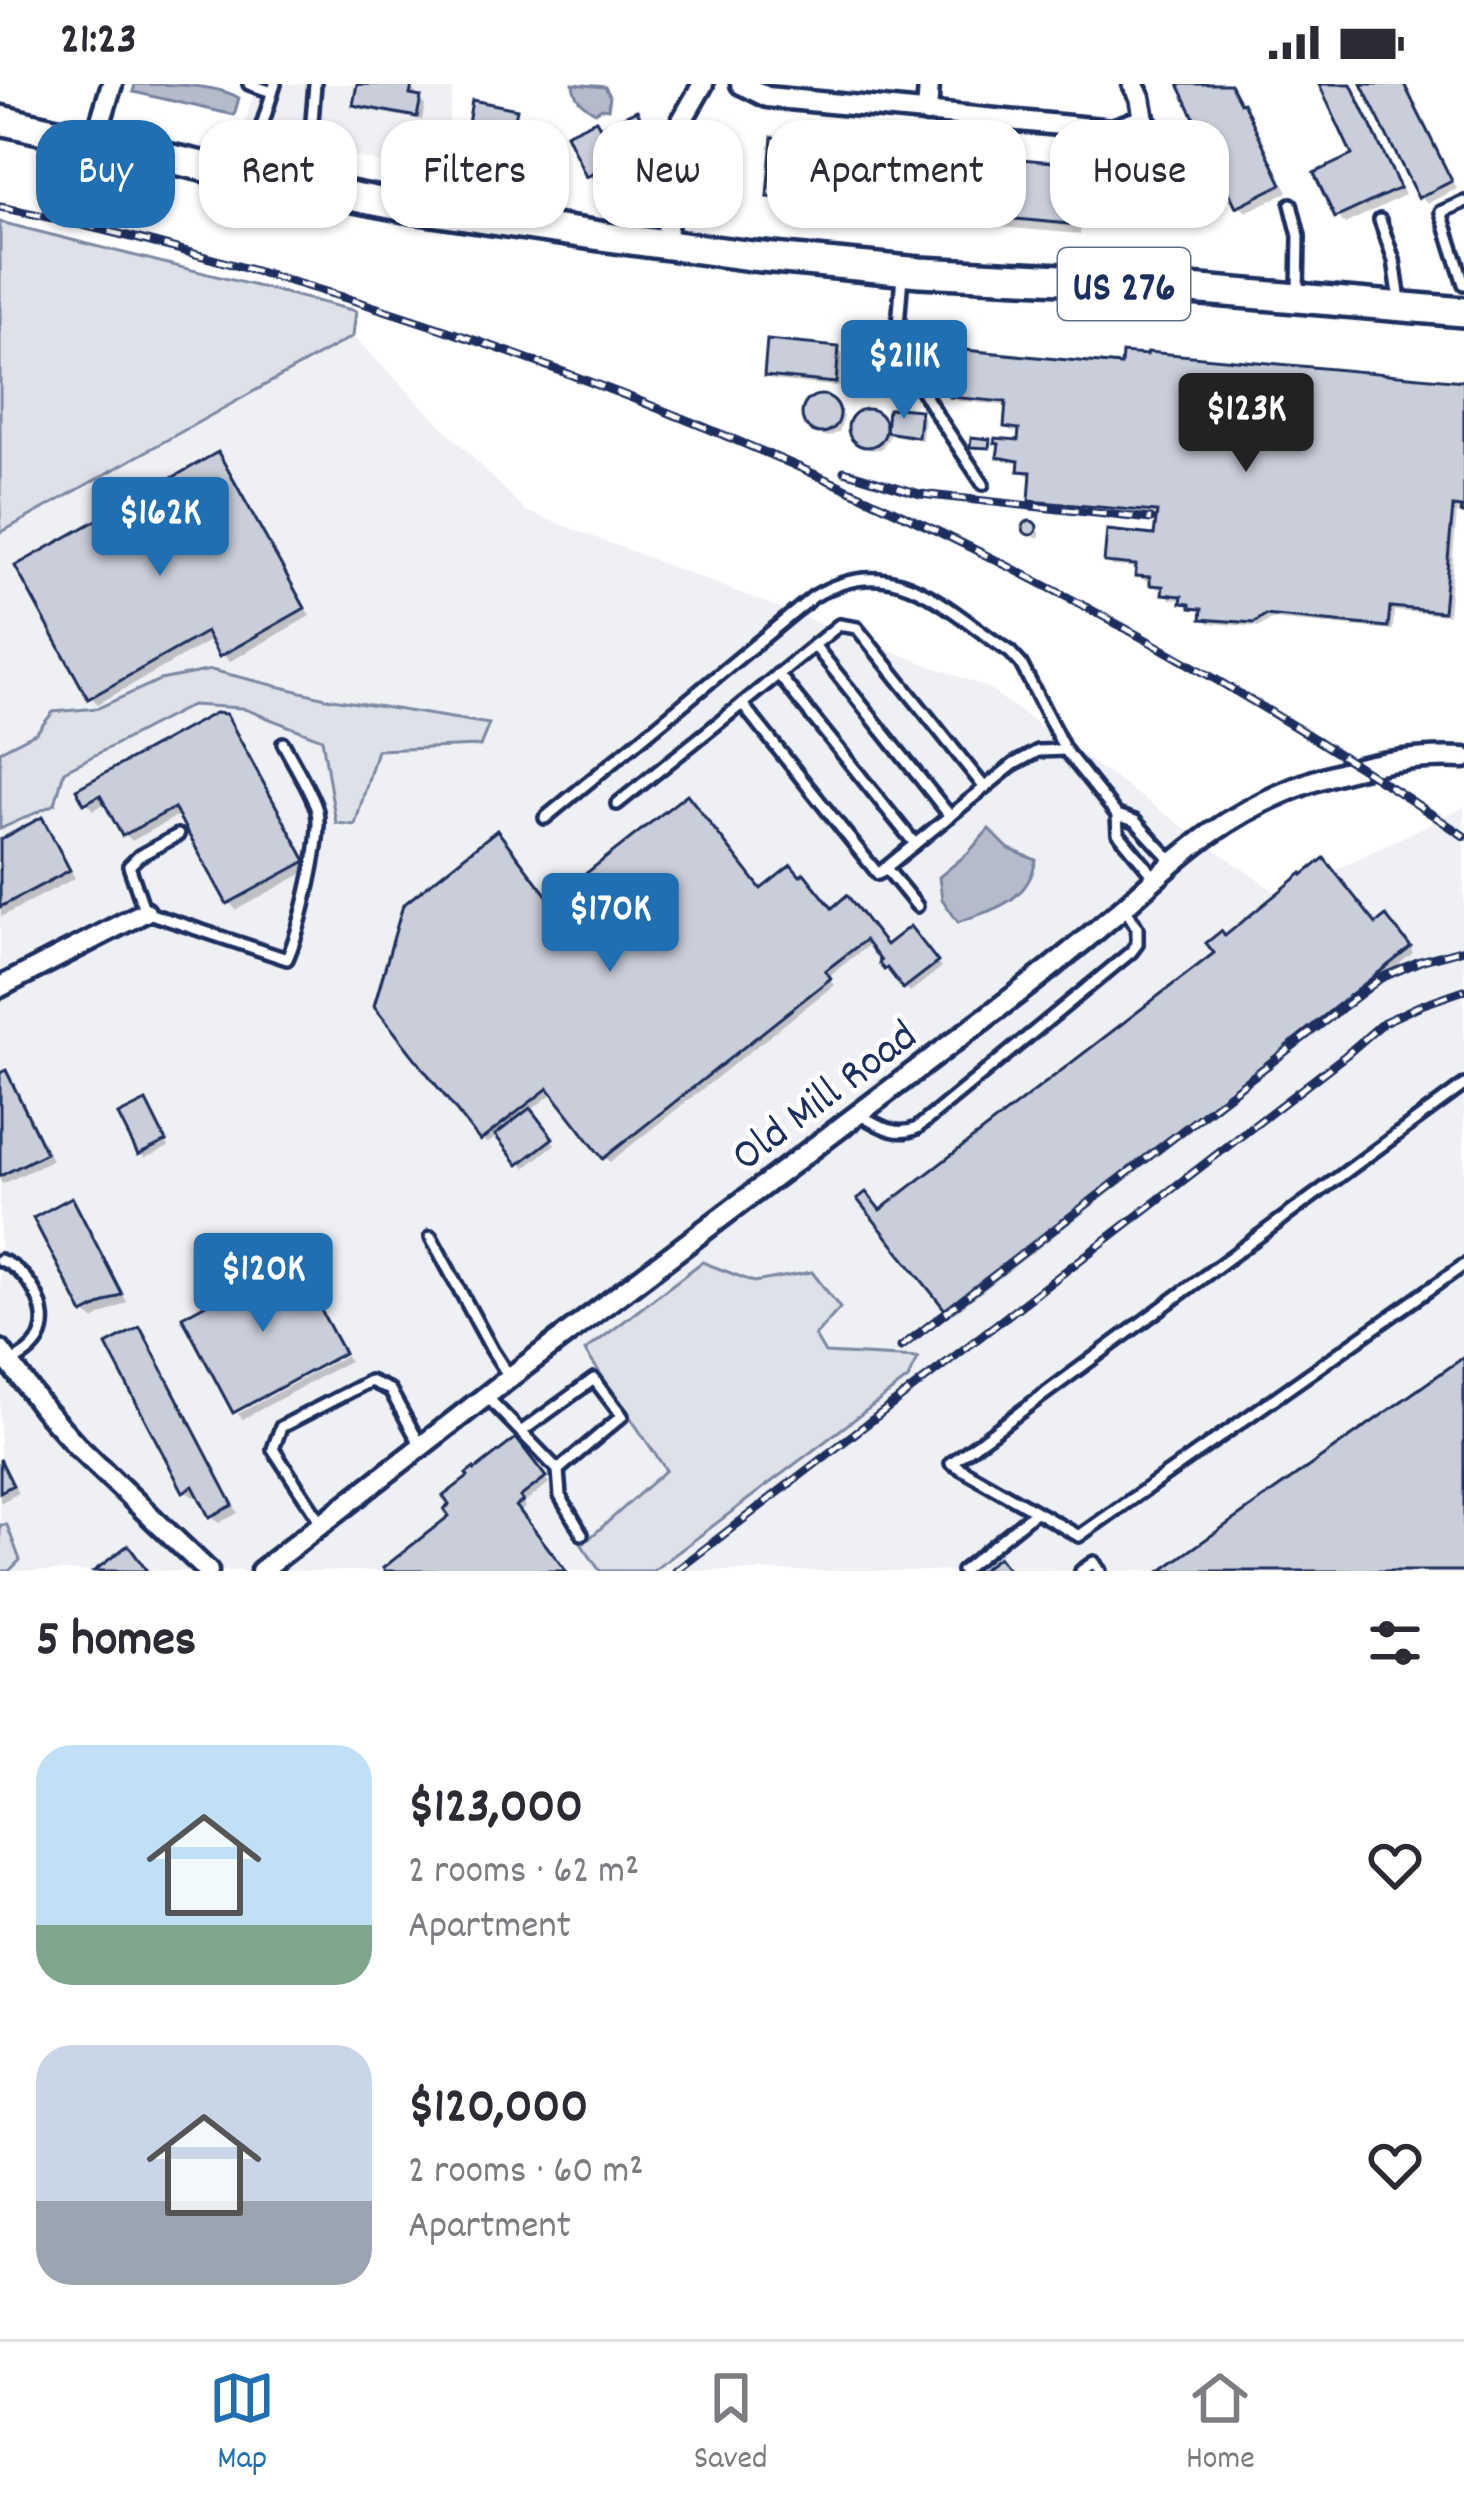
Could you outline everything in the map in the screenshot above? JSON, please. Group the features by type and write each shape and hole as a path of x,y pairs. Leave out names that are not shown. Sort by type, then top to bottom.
{"main road":[{"name":"US 276","path":"0,120 36,129"},
{"name":"US 276","path":"357,198 752,256 1464,312"}],"street":[{"path":"101,120 112,84"},
{"path":"667,244 669,143 703,84"},
{"path":"741,84 767,97 1112,130 1144,119 1133,84"},
{"path":"928,113 929,84"},
{"name":"Old Mill Road","path":"260,1571 1053,967 1234,818 1342,772 1464,758"},
{"path":"0,987 145,912"},
{"path":"3,1356 77,1446 208,1571"}],"lane":[{"path":"249,84 274,88 264,120"},
{"path":"311,120 315,84"},
{"path":"1464,202 1441,212 1464,284"},
{"path":"1291,204 1299,236 1298,298"},
{"path":"1380,220 1394,260 1400,307"},
{"path":"902,270 897,339 905,362 983,484"},
{"path":"545,818 813,597 858,580 904,582 1022,664 1065,750 1117,815 1135,821 1174,863"},
{"path":"616,803 839,625 857,628 985,788"},
{"path":"814,645 950,816"},
{"path":"778,674 915,844"},
{"path":"742,704 878,874 1028,756 1048,749 1065,750"},
{"path":"178,836 129,866 145,912 287,959 316,844 316,812 284,743"},
{"path":"1117,815 1118,833 1156,878"},
{"path":"886,868 917,906"},
{"path":"859,1114 897,1132 917,1128 1131,952 1137,944 1137,928 1124,906"},
{"path":"1464,1085 951,1463 1079,1536 1464,1265"},
{"path":"431,1237 510,1378"},
{"path":"0,1260 22,1273 44,1322 36,1344 26,1354 3,1356"},
{"path":"521,1432 594,1379 622,1416 558,1470"},
{"path":"322,1524 273,1449 281,1427 370,1381 390,1390 422,1446"},
{"path":"486,1396 558,1470 560,1496 582,1534"},
{"path":"962,1571 1035,1512"},
{"path":"1081,1571 1094,1562 1100,1571"}],"shaded area":[{"path":"256,84 454,84 449,120 381,120 381,163 357,157 357,120 246,120"},
{"path":"0,222 356,311 353,336 0,533"},
{"path":"353,336 526,511 986,687 1281,896 1464,807 1464,1571 0,1571 0,533"},
{"path":"211,670 326,698 489,724 480,746 377,750 355,825 336,823 322,739 242,708 192,705 64,771 55,804 0,829 0,751 37,732 53,712 98,708 160,680"},
{"path":"702,1262 754,1282 812,1272 840,1308 815,1336 825,1353 918,1358 908,1379 653,1571 600,1571 582,1545 666,1470 585,1351"},
{"path":"0,1525 7,1525 20,1560 9,1571 0,1571"}],"water":[{"path":"135,84 205,87 239,98 234,115 133,92"},
{"path":"573,84 605,87 610,96 608,109 595,112 587,107"},
{"path":"989,829 1009,849 1036,860 1032,874 1008,902 958,922 942,899 939,877"}],"building":[{"path":"357,84 412,85 410,95 421,97 417,117 353,105"},
{"path":"1178,84 1230,84 1282,184 1236,207 1229,192 1229,120 1195,120"},
{"path":"1319,84 1351,84 1400,188 1335,218 1314,173 1352,155"},
{"path":"1361,84 1404,84 1452,181 1418,198"},
{"path":"472,100 517,109 515,120 469,120"},
{"path":"637,110 642,120 615,120"},
{"path":"593,121 593,174 586,177 569,133"},
{"path":"1026,159 1050,162 1050,222 1026,220"},
{"path":"767,340 839,347 836,383 764,376"},
{"path":"954,349 1121,365 1122,353 1148,352 1464,381 1464,514 1453,507 1443,612 1390,607 1388,627 1265,615 1254,623 1201,619 1202,609 1181,603 1182,596 1162,594 1163,586 1150,585 1150,577 1135,576 1136,565 1104,562 1107,530 1154,535 1157,512 1029,501 1031,472 1018,471 1019,461 997,457 995,438 1018,440 1019,429 1004,427 1006,402 950,397"},
{"path":"821,395 834,401 840,414 834,427 821,433 808,427 802,414 808,401"},
{"path":"867,409 880,415 886,428 880,441 867,447 854,441 848,428 854,415"},
{"path":"888,409 921,410 918,437 886,432"},
{"path":"971,437 990,439 989,448 970,447"},
{"path":"218,452 305,608 219,657 206,632 88,699 15,566"},
{"path":"1030,521 1037,528 1030,535 1023,528"},
{"path":"215,713 226,714 306,861 227,904 174,808 122,836 100,795 84,804 76,789"},
{"path":"687,794 761,889 791,865 800,876 804,873 832,908 847,895 886,945 910,926 938,962 903,989 865,940 825,971 831,978 603,1159 548,1088 480,1141 374,1006 403,905 497,830 551,901"},
{"path":"42,817 70,870 0,907 0,840"},
{"path":"1324,858 1376,924 1386,916 1411,947 946,1311 857,1199 866,1192 880,1210 1214,953 1206,943 1221,931 1225,936"},
{"path":"6,1070 46,1153 0,1176 0,1073"},
{"path":"146,1101 166,1141 138,1155 118,1115"},
{"path":"530,1108 553,1138 518,1165 495,1135"},
{"path":"72,1197 122,1294 83,1314 33,1218"},
{"path":"292,1257 344,1353 233,1413 182,1317"},
{"path":"140,1327 233,1505 209,1517 193,1486 183,1492 106,1345"},
{"path":"1464,1357 1464,1571 1161,1571"},
{"path":"516,1438 546,1477 520,1497 523,1501 516,1506 566,1571 385,1571 449,1516 443,1496"},
{"path":"0,1459 13,1485 0,1492"},
{"path":"128,1545 147,1571 94,1571"},
{"path":"998,1557 1009,1571 980,1571"}],"railway":[{"path":"0,207 181,250 359,302 505,351 791,464 931,528 1203,672 1464,836"},
{"path":"844,471 920,494 1151,519"},
{"path":"901,1347 1381,978 1464,949"},
{"path":"676,1571 1384,1022 1464,990"}]}
